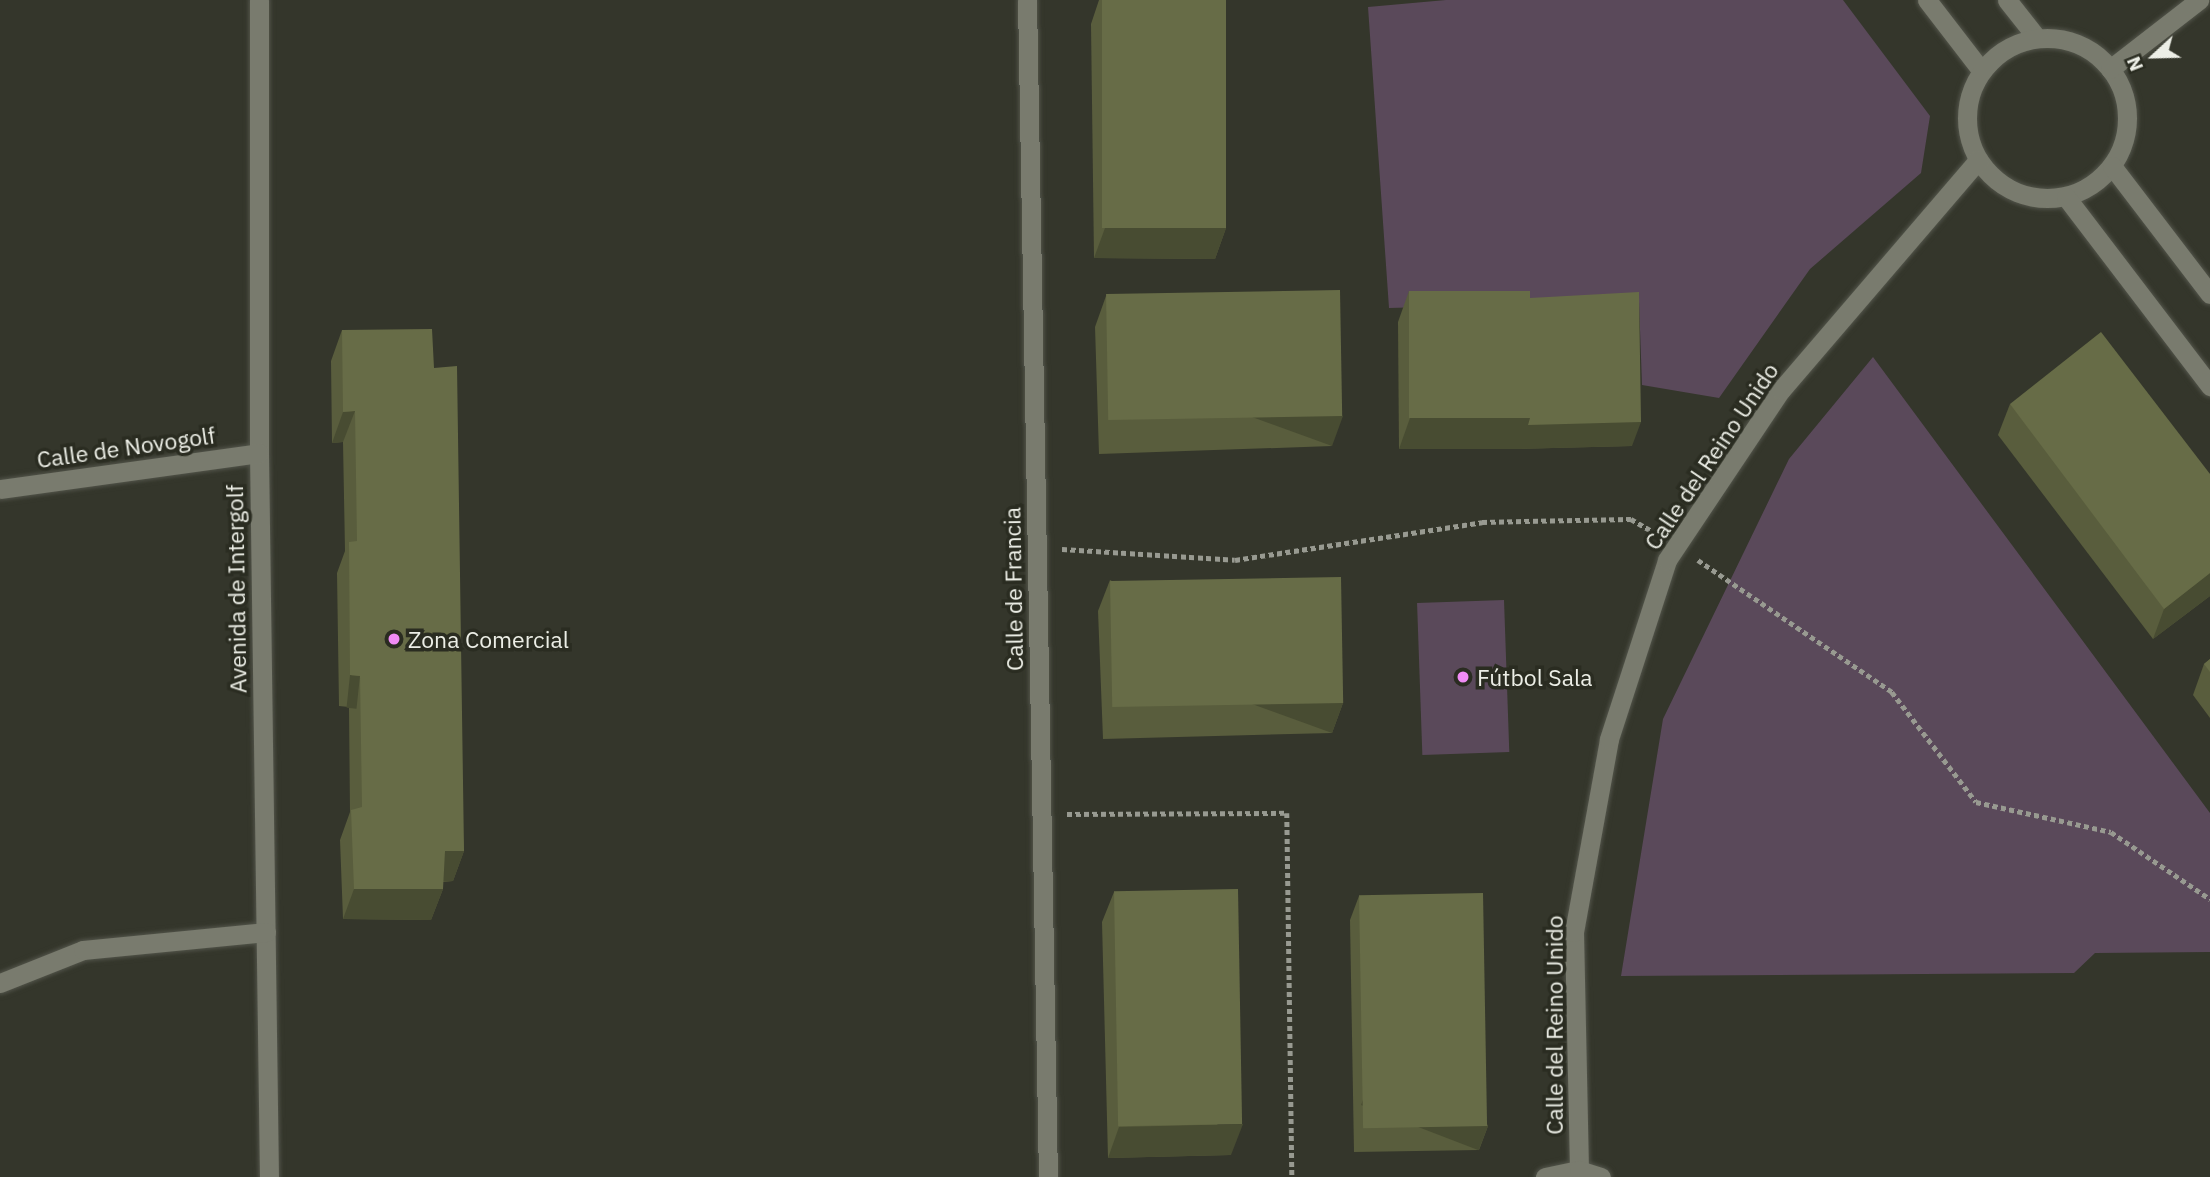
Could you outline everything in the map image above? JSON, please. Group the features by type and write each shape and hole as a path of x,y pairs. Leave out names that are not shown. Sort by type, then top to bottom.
{"street":[{"name":"Avenida de Intergolf","path":"259,0 259,453 269,1177"},
{"name":"Calle de Francia","path":"1027,0 1048,1177"},
{"path":"1927,0 1982,70"},
{"path":"2007,0 2037,38"},
{"path":"2110,69 2199,0"},
{"path":"2037,38 2081,46 2110,69 2120,85 2127,113 2124,140 2112,166 2092,185 2066,197 2021,195 1996,181 1978,160 1966,124 1969,96 1982,70 2001,51 2037,38"},
{"name":"Calle del Reino Unido","path":"1579,1170 1574,932 1609,739 1667,560 1782,390 1978,160"},
{"path":"2112,166 2210,294"},
{"path":"2066,197 2210,386"},
{"name":"Calle de Novogolf","path":"0,489 259,453"},
{"path":"0,983 83,950 265,932"},
{"path":"1545,1177 1579,1170 1601,1177"}],"path":[{"path":"1041,814 1287,813 1292,1177"}],"shaded area":[{"path":"1446,0 1843,0 1930,116 1921,173 1810,269 1719,398 1642,385 1639,301 1389,308 1368,7"},
{"path":"1873,357 2210,813 2210,952 2095,953 2074,973 1621,976 1663,719 1789,459"},
{"name":"Fútbol Sala","path":"1504,600 1509,752 1422,755 1417,603"}],"building":[{"path":"1102,0 1226,0 1226,228 1102,228"},
{"path":"1340,290 1342,416 1108,420 1106,294"},
{"path":"1409,291 1530,291 1530,418 1409,418"},
{"path":"1639,292 1641,422 1528,425 1530,298"},
{"name":"Zona Comercial","path":"432,329 434,368 457,366 464,851 445,851 443,889 354,889 351,810 362,807 360,676 350,675 349,542 357,541 355,411 343,412 342,330"},
{"path":"2101,332 2210,474 2210,573 2164,609 2010,404"},
{"path":"1341,577 1343,703 1112,707 1110,581"},
{"path":"2210,659 2210,672 2204,664"},
{"path":"1238,889 1242,1124 1118,1126 1114,891"},
{"path":"1483,893 1487,1126 1363,1128 1359,895"}],"place":[{"name":"Zona Comercial","path":"394,639"},
{"name":"Fútbol Sala","path":"1463,677"}]}
